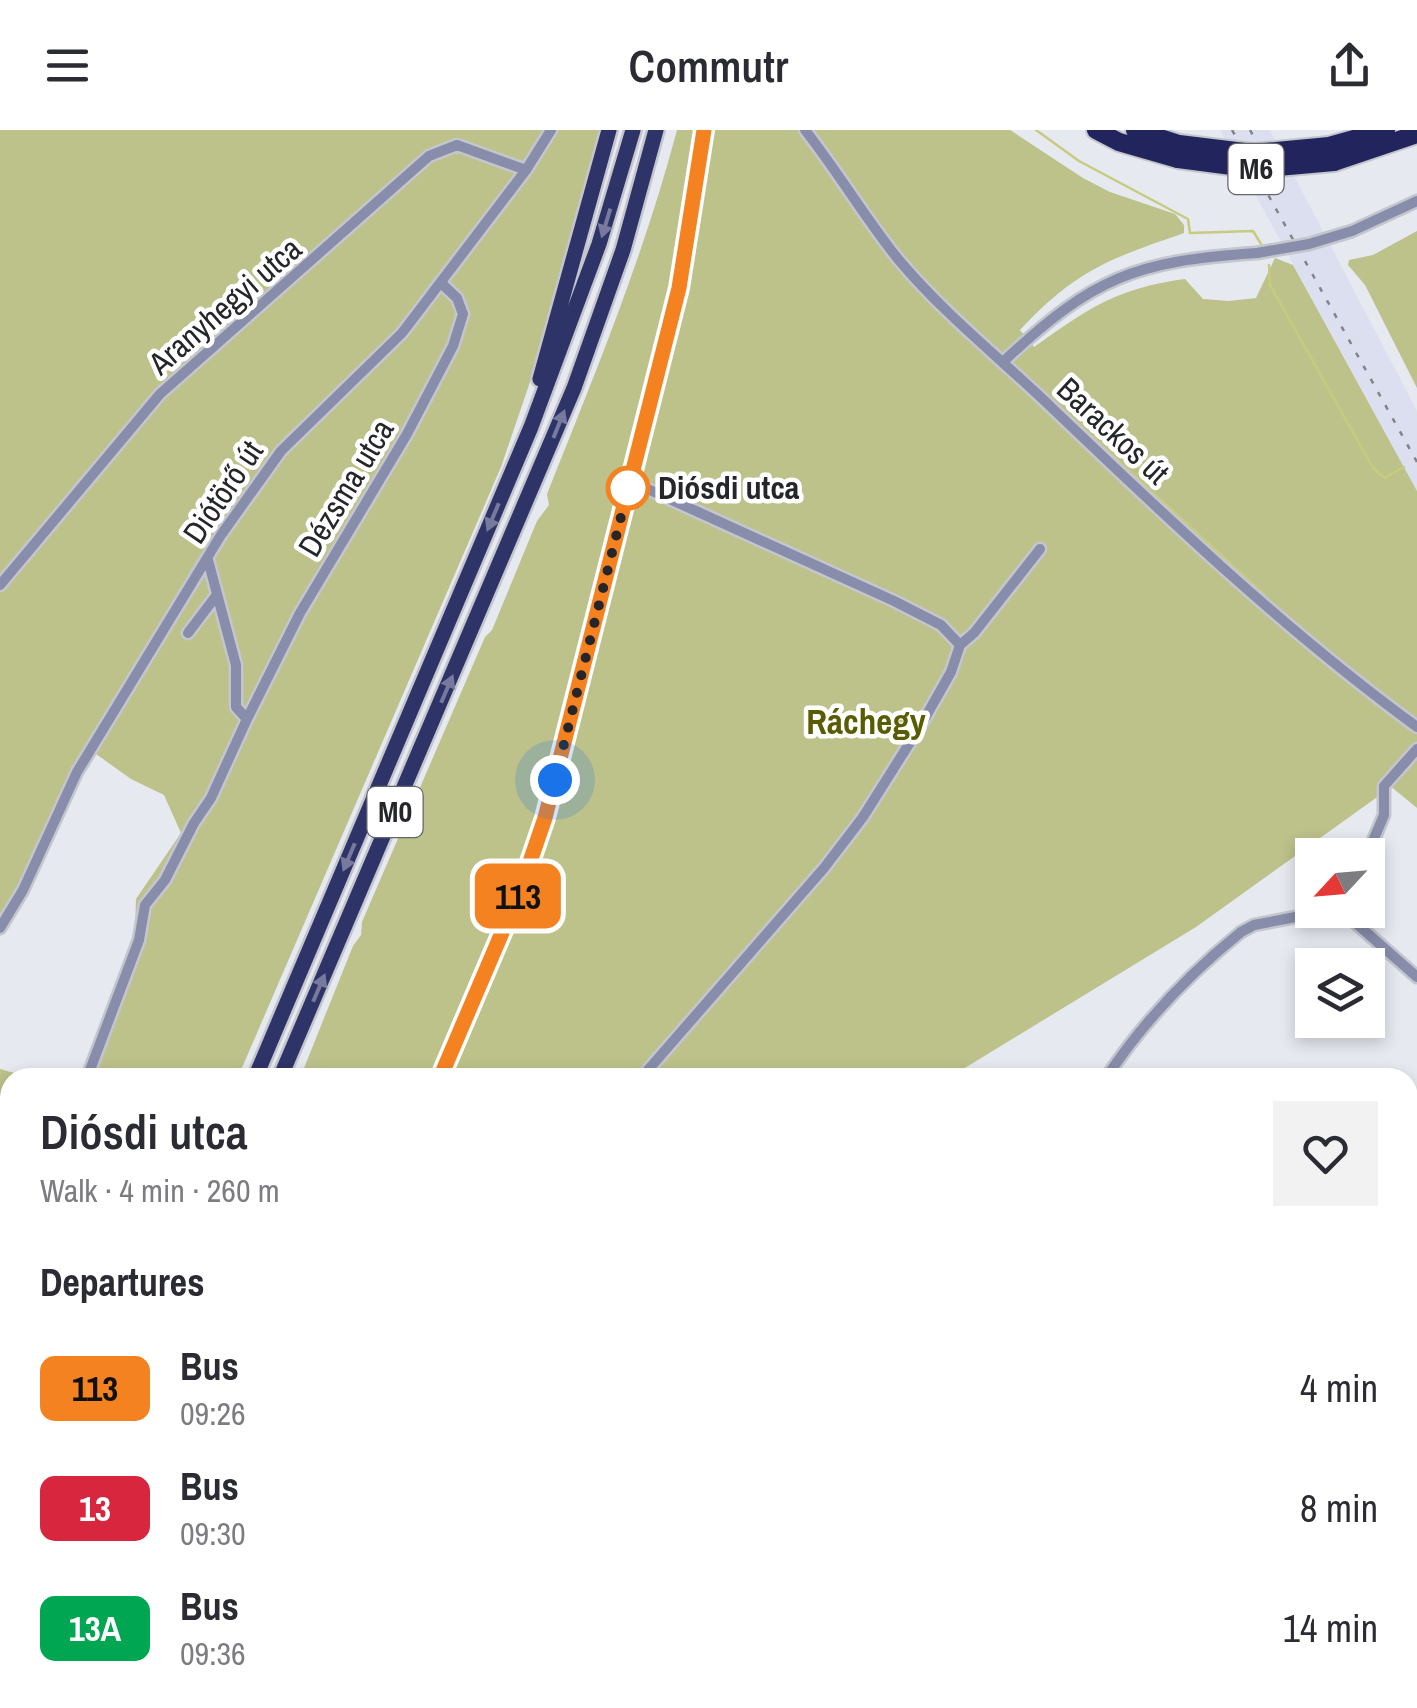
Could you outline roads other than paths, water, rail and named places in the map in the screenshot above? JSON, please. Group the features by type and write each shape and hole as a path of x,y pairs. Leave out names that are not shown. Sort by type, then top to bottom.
{"highway":[{"path":"531,427 532,403 610,130"},
{"name":"M0","path":"259,1068 531,427 594,261 633,130"},
{"name":"M0","path":"284,1068 574,388 622,250 656,130"},
{"name":"M6","path":"1096,130 1119,142 1255,169 1417,134"},
{"name":"M6","path":"1135,130 1178,151"},
{"name":"M6","path":"1332,154 1386,130"}],"street":[{"name":"Diótörő út","path":"0,928 78,772 221,535 281,451 383,354 441,283 552,130"},
{"path":"444,1068 534,855 679,288 704,130"},
{"name":"Barackos út","path":"807,132 904,266 951,315 1282,618 1417,727"},
{"name":"Aranyhegyi utca","path":"0,585 160,394 429,156 457,145 526,170"},
{"path":"1003,362 1066,306 1110,280 1172,260 1309,244 1352,231 1417,202"},
{"name":"Dézsma utca","path":"90,1068 138,940 146,905 165,880 210,798 300,613 407,434 453,346 463,314 457,298 441,283"},
{"path":"630,481 894,601 940,624 960,644"},
{"path":"650,1068 824,868 863,817 952,672 960,644 974,634 1040,549"},
{"path":"208,560 236,665 236,707 247,719"},
{"path":"188,633 216,596"},
{"path":"1374,838 1384,816 1384,786 1417,748"},
{"path":"1113,1068 1142,1026 1174,992 1241,932 1254,925 1295,917"},
{"path":"1361,928 1417,978"}],"waterway":[{"path":"1036,130 1079,161 1188,219 1190,233 1253,231 1261,244"},
{"path":"1269,265 1270,285 1373,468 1385,478 1404,467"},
{"path":"1054,402 1265,595"}],"railway":[{"path":"1232,130 1417,462"},
{"path":"1250,130 1283,190"}],"place":[{"name":"Diósdi utca","path":"628,488"}],"district":[{"name":"Ráchegy","path":"866,722"}]}
